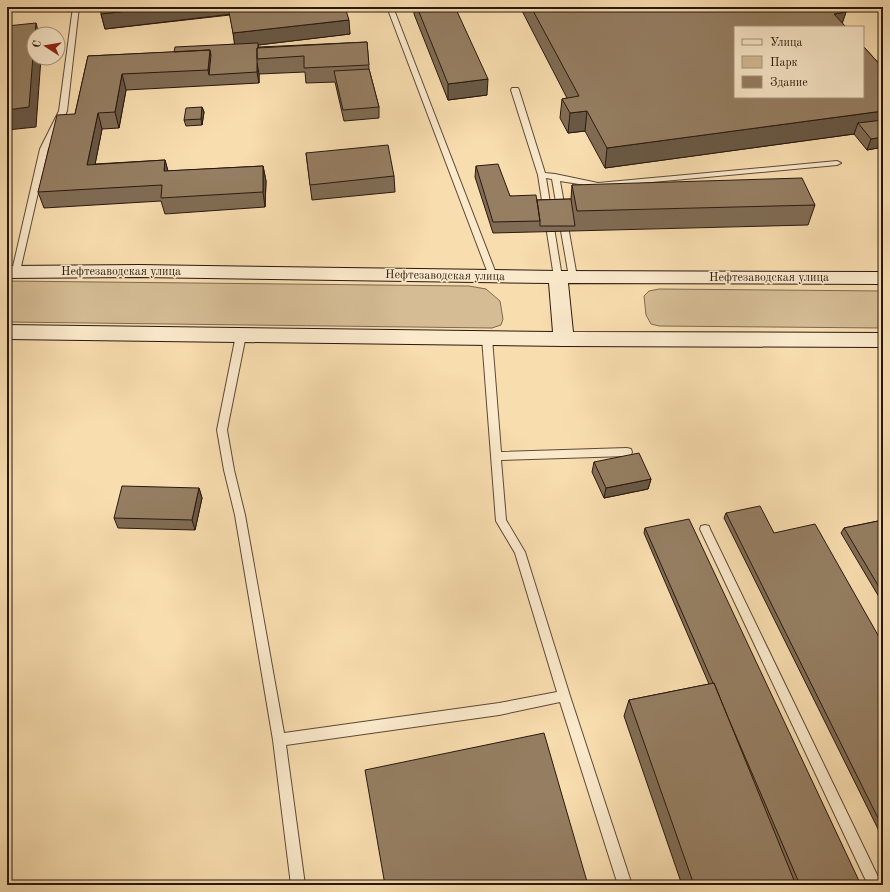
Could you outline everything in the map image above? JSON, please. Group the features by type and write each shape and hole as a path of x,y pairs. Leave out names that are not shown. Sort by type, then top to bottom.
{"main road":[{"name":"Нефтезаводская улица","path":"11,271 139,271 566,277 883,278"},
{"path":"564,339 566,277"},
{"path":"7,332 564,339 883,340"}],"lane":[{"path":"11,271 44,149 63,111 76,7"},
{"path":"390,7 493,276"},
{"path":"515,90 542,175 566,277"},
{"path":"542,175 555,176 598,185 837,163"},
{"path":"555,176 566,277"},
{"path":"241,335 222,430 229,470 240,515 279,740 298,885"},
{"path":"487,338 501,521 520,552 564,696 625,885"},
{"path":"496,456 628,452"},
{"path":"705,529 876,885"},
{"path":"279,740 499,709 564,696"}],"green space":[{"path":"7,281 469,286 486,289 500,301 503,319 501,325 492,328 7,322"},
{"path":"659,289 883,291 883,328 659,326 651,324 646,315 644,296 649,291"}],"building":[{"path":"101,7 163,7 101,14"},
{"path":"228,7 345,7 349,20 233,33"},
{"path":"417,7 455,7 488,79 448,84"},
{"path":"531,7 841,7 846,12 834,14 845,26 734,26 734,98 864,98 864,47 883,68 883,111 607,148 587,111 570,113 562,99 579,96"},
{"path":"36,23 36,26 26,26 26,66 32,66 29,107 7,110 7,26"},
{"path":"367,42 369,65 304,68 304,56 257,59 257,48"},
{"path":"258,43 257,72 209,75 210,50 174,52 175,47"},
{"path":"210,50 208,70 122,74 115,112 98,113 87,165 165,160 164,171 263,166 263,192 161,198 162,185 38,192 57,115 75,114 88,56"},
{"path":"369,69 379,107 343,110 334,71"},
{"path":"202,107 201,119 184,120 186,108"},
{"path":"883,120 883,137 871,139 858,123"},
{"path":"388,145 394,176 310,185 306,153"},
{"path":"498,164 510,196 536,195 540,221 493,222 476,166"},
{"path":"802,178 815,205 577,211 572,185"},
{"path":"571,199 575,226 540,226 537,200"},
{"path":"639,453 651,479 606,488 594,462"},
{"path":"122,486 199,488 192,520 114,518"},
{"path":"760,506 774,533 815,524 883,644 883,828 726,513"},
{"path":"689,519 861,885 800,885 714,683 645,528"},
{"path":"883,520 883,592 882,592 844,528"},
{"path":"714,683 796,885 694,885 629,700"},
{"path":"544,733 588,885 385,885 365,770"}]}
